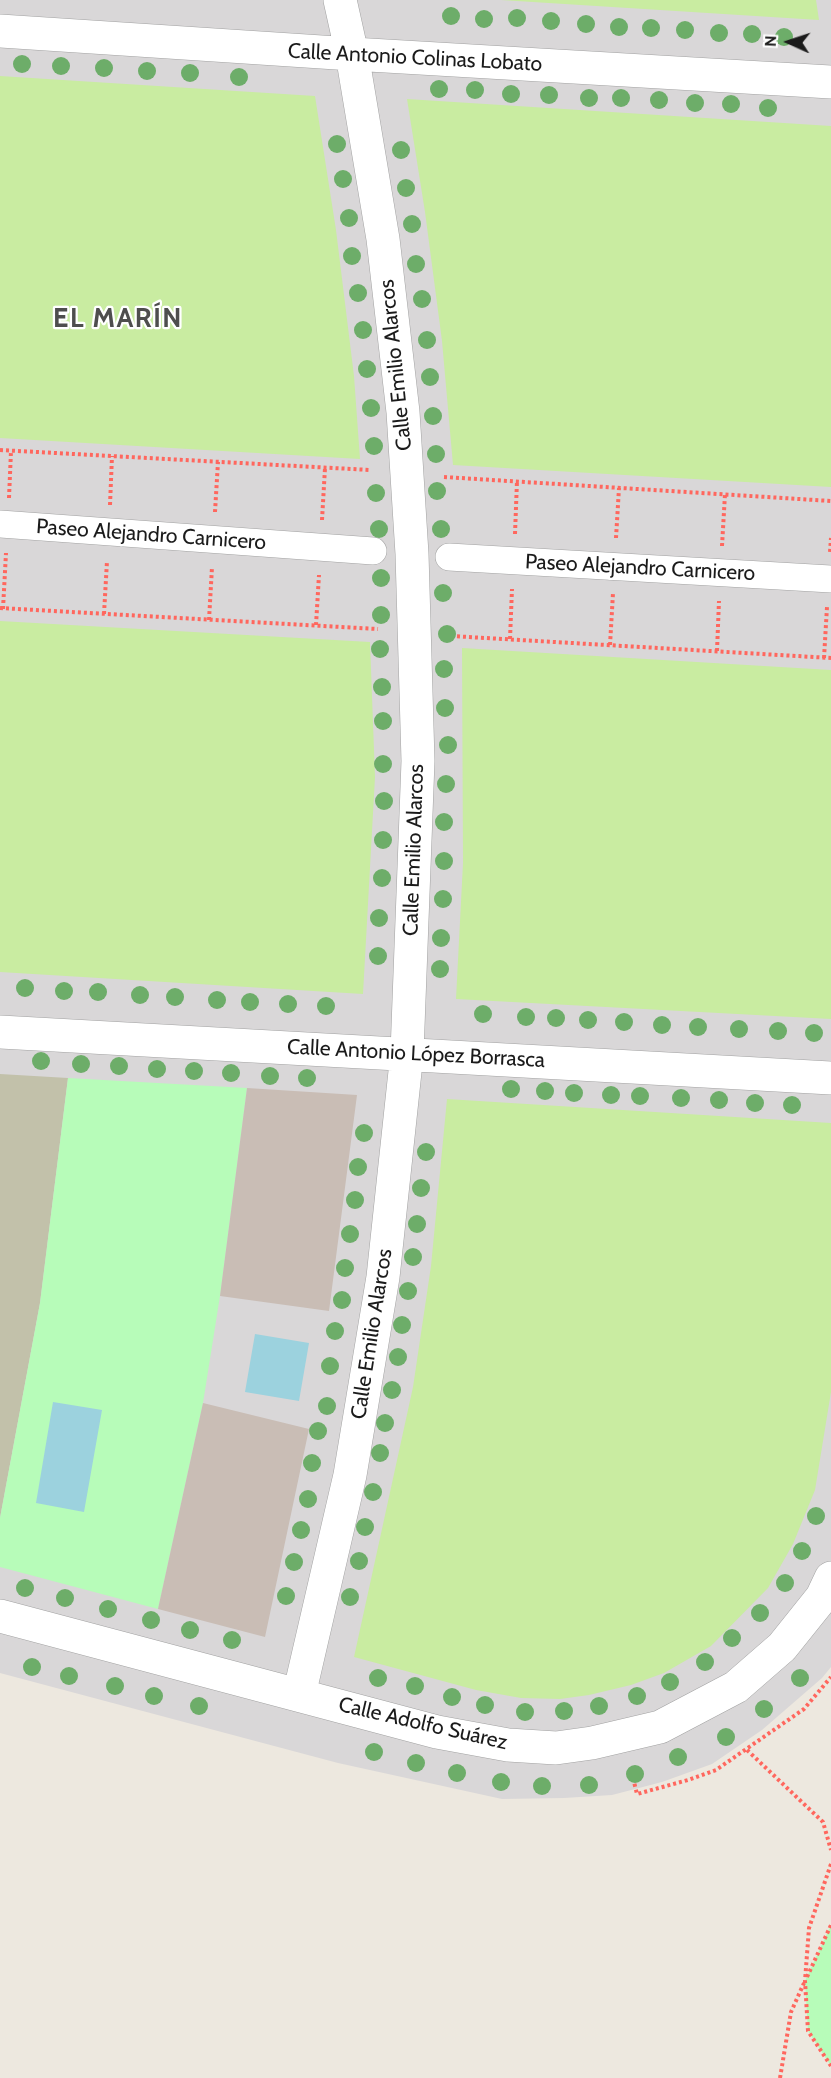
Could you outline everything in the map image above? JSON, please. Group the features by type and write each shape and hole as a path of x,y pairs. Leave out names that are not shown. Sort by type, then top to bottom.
{"street":[{"name":"Calle Emilio Alarcos","path":"299,1695 350,1475 383,1277 407,1053 418,761 412,554 403,412 383,239 352,54 340,0"},
{"name":"Calle Antonio Colinas Lobato","path":"0,32 831,81"},
{"name":"Paseo Alejandro Carnicero","path":"0,524 373,551"},
{"name":"Paseo Alejandro Carnicero","path":"449,557 831,579"},
{"name":"Calle Antonio López Borrasca","path":"0,1032 831,1078"},
{"name":"Calle Adolfo Suárez","path":"0,1616 437,1732 508,1745 556,1748 592,1743 660,1727 736,1687 782,1647 822,1597 831,1578"}],"path":[{"path":"0,450 370,470"},
{"path":"444,477 831,501"},
{"path":"0,608 378,629"},
{"path":"451,636 831,658"},
{"path":"633,1778 637,1794 716,1770 804,1709 831,1677"},
{"path":"747,1750 823,1822 831,1850"},
{"path":"831,1864 809,1928 805,1981 808,2031 831,2066"},
{"path":"780,2078 790,2012 831,1925"}],"shaded area":[{"path":"0,0 831,0 831,1667 822,1678 762,1730 712,1764 662,1782 612,1795 502,1799 338,1763 0,1673"},
{"path":"0,1074 68,1078 40,1303 0,1518"}],"green space":[{"path":"501,0 816,0 819,20"},
{"path":"0,76 315,96 336,230 354,376 360,459 0,438"},
{"path":"407,99 831,126 831,487 453,465 442,341"},
{"path":"0,621 370,642 375,777 363,994 0,972"},
{"path":"462,648 831,670 831,1019 456,999 463,863"},
{"path":"68,1078 247,1088 220,1296 203,1403 158,1609 0,1567 0,1518 40,1303"},
{"path":"447,1099 831,1123 831,1392 815,1490 793,1544 768,1588 711,1646 664,1673 631,1685 560,1699 521,1698 476,1690 354,1657 413,1387 431,1266"},
{"path":"831,1925 831,2066 808,2031 805,1981"}],"water":[{"path":"255,1334 309,1343 299,1401 245,1392"},
{"path":"53,1402 102,1410 84,1512 36,1503"}],"building":[{"path":"247,1088 357,1095 329,1311 220,1296"},
{"path":"203,1403 309,1429 265,1637 158,1609"}],"district":[{"name":"EL MARÍN","path":"118,319"}]}
